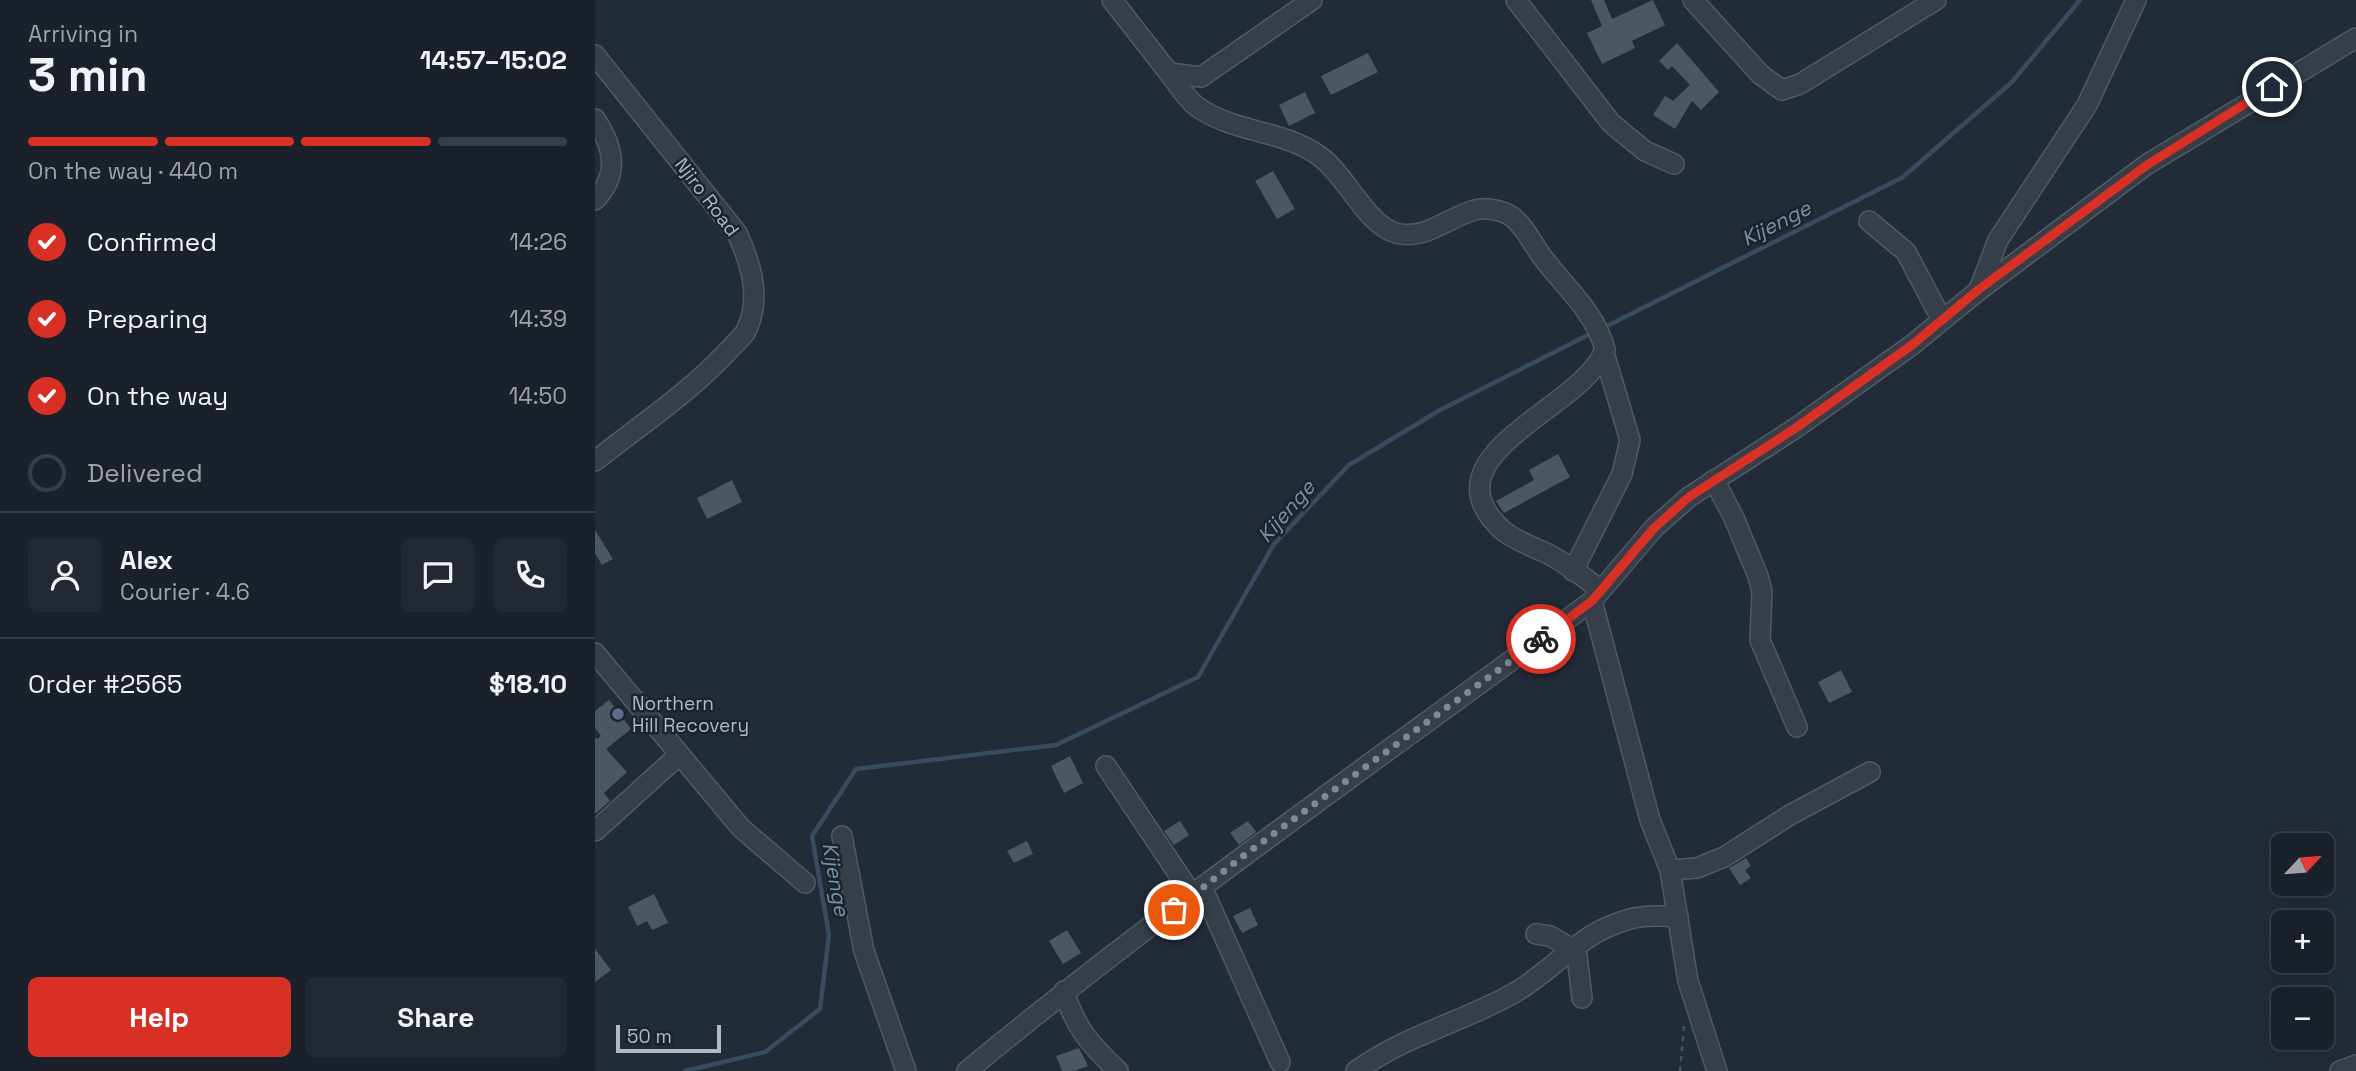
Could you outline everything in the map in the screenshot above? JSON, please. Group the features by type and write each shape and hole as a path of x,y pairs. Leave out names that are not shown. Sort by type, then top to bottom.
{"street":[{"path":"1112,0 1195,105 1242,129 1298,142 1324,159 1378,222 1393,232 1412,236 1476,209 1495,211 1512,217 1544,260 1576,294 1605,349 1630,440 1622,474 1573,571"},
{"path":"1169,73 1201,77 1311,0"},
{"path":"1516,0 1611,123 1645,151 1674,164"},
{"path":"1693,0 1761,75 1782,90 1800,84 1936,0"},
{"path":"1978,290 1998,240 2087,105 2136,0"},
{"path":"967,1071 1064,991 1597,596 1654,528 1689,497 1797,427 2147,165 2356,37"},
{"name":"Njiro Road","path":"595,55 737,233 751,264 754,283 753,306 746,332 712,368 595,461"},
{"path":"595,119 604,132 612,170 609,186 595,200"},
{"path":"1869,221 1906,252 1942,320"},
{"path":"1605,349 1584,377 1508,439 1486,466 1478,490 1486,511 1503,531 1551,555 1573,571 1597,596 1650,820 1670,870 1688,981 1717,1071"},
{"path":"1714,480 1734,518 1758,576 1762,591 1760,640 1797,727"},
{"path":"597,659 741,828 805,883"},
{"path":"595,831 679,755"},
{"path":"1106,766 1197,892 1280,1062"},
{"path":"1670,870 1697,868 1724,857 1790,815 1870,772"},
{"path":"842,836 864,951 906,1071"},
{"path":"1356,1071 1381,1053 1515,993 1608,926 1645,914 1678,917"},
{"path":"1536,934 1550,936 1574,948"},
{"path":"1574,948 1582,998"},
{"path":"1064,991 1084,1037 1118,1071"},
{"path":"2340,1071 2356,1065"}],"building":[{"path":"1591,0 1604,0 1612,19 1653,0 1665,25 1632,41 1635,48 1602,64 1587,33 1602,26"},
{"path":"1677,43 1719,92 1701,110 1692,101 1675,129 1653,115 1665,96 1673,101 1690,85 1672,66 1668,70 1659,61"},
{"path":"1368,53 1378,72 1331,95 1321,76"},
{"path":"1305,92 1315,113 1289,126 1279,105"},
{"path":"1273,171 1295,209 1277,219 1255,181"},
{"path":"1558,454 1570,477 1504,513 1496,501 1534,480 1529,470"},
{"path":"732,480 742,502 707,519 697,498"},
{"path":"595,530 613,559 602,565 595,553"},
{"path":"1841,670 1852,692 1829,703 1818,682"},
{"path":"609,700 631,729 606,749 627,772 604,793 610,801 595,814 595,738 601,736 595,728 595,711"},
{"path":"1070,756 1083,783 1064,793 1051,766"},
{"path":"1180,821 1189,835 1174,845 1164,831"},
{"path":"1248,821 1256,832 1239,845 1230,833"},
{"path":"1027,841 1033,854 1014,863 1007,851"},
{"path":"1746,858 1751,866 1745,870 1751,878 1740,885 1729,868"},
{"path":"654,894 668,923 652,930 647,921 637,926 628,907"},
{"path":"1250,908 1258,925 1242,933 1233,916"},
{"path":"1067,930 1081,953 1063,964 1049,941"},
{"path":"595,949 611,970 595,982"},
{"path":"1079,1048 1088,1066 1074,1071 1062,1071 1056,1056"}],"waterway":[{"name":"Kijenge","path":"1603,328 1903,177 2012,82 2080,0"},
{"name":"Kijenge","path":"685,1071 765,1052 820,1009 829,935 812,836 856,769 1056,745 1198,677 1274,544 1349,465 1440,410 1592,333"}],"way so far":[{"path":"1174,910 1246,854 1541,639"}],"place":[{"name":"Northern Hill Recovery","path":"618,714"}],"route":[{"path":"1541,639 1592,601 1654,528 1689,497 1797,427 1912,345 1978,290 2147,165 2272,87"}]}
